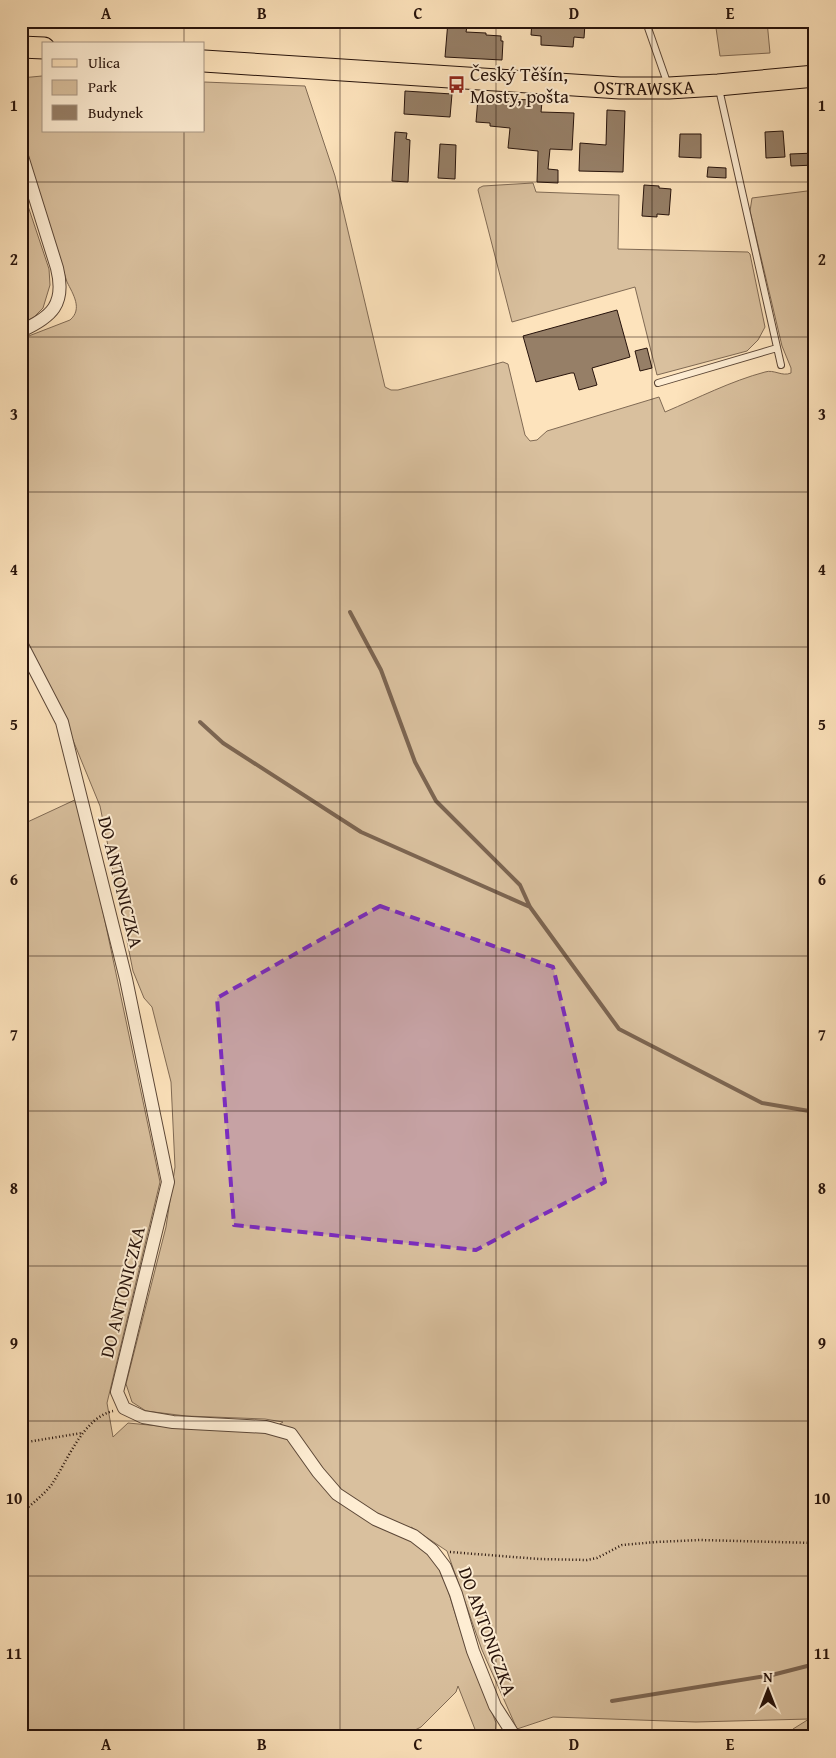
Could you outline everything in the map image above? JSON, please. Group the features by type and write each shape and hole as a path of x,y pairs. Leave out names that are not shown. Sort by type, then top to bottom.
{"main road":[{"path":"21,47 42,48"},
{"name":"OSTRAWSKA","path":"205,60 620,88 718,85 815,76"}],"street":[{"path":"21,153 60,285 57,302 48,317 21,331"},
{"name":"DO ANTONICZKA","path":"21,643 62,722 126,980 168,1182 117,1392 124,1408 143,1417 173,1422 266,1427 291,1434 336,1494 375,1519 414,1536 432,1550 445,1568 452,1585 473,1651 495,1706 515,1737"}],"lane":[{"path":"643,21 647,25 669,88"},
{"path":"718,85 781,365"},
{"path":"658,383 777,348"}],"path":[{"path":"21,1514 51,1485 82,1433 104,1413 124,1408"},
{"path":"21,1443 82,1433"},
{"path":"432,1550 539,1559 587,1560 598,1558 622,1545 656,1542 700,1540 815,1543"}],"highlighted area":[{"path":"380,906 553,967 605,1182 476,1250 234,1225 217,998"}],"green space":[{"path":"715,21 767,21 770,53 720,56"},
{"path":"42,76 42,132 205,132 205,82 305,86 335,176 385,387 391,390 398,390 503,362 508,364 525,435 530,441 537,440 547,431 659,397 665,412 727,385 768,371 784,374 791,373 791,368 782,346 750,211 752,198 815,190 815,1737 790,1737 793,1729 809,1719 696,1722 553,1717 517,1729 482,1650 447,1551 411,1527 411,1540 430,1556 443,1574 459,1626 496,1723 495,1737 478,1737 458,1686 456,1692 421,1727 401,1737 21,1737 21,825 79,798 160,1182 107,1403 113,1437 128,1423 180,1428 267,1432 283,1422 265,1419 186,1416 146,1411 132,1402 126,1384 166,1227 175,1167 171,1082 152,1007 144,998 133,971 100,806 68,728 21,629 21,339 70,320 76,311 76,301 67,282 21,134 21,78"},
{"path":"533,183 536,192 619,195 618,249 748,252 750,254 765,327 758,340 747,351 657,375 635,287 512,322 478,190 483,186"},
{"path":"21,185 49,269 50,285 43,308 34,317 21,324"}],"building":[{"path":"448,21 468,21 466,32 501,36 501,41 503,41 502,60 445,57"},
{"path":"532,21 546,21 545,26 571,27 571,23 585,24 584,38 574,37 573,47 541,45 541,36 531,35"},
{"path":"405,91 452,94 450,117 404,114"},
{"path":"478,98 534,100 542,102 541,112 574,113 572,150 550,149 548,169 558,170 558,183 537,182 538,151 508,148 510,128 490,126 490,123 476,122"},
{"path":"607,110 625,111 623,172 579,171 580,143 606,145"},
{"path":"783,131 785,157 766,158 765,132"},
{"path":"395,132 407,133 406,139 410,140 408,182 392,181"},
{"path":"680,134 701,134 701,158 679,157"},
{"path":"440,144 456,145 455,179 438,178"},
{"path":"815,153 815,165 791,166 790,154"},
{"path":"708,167 726,168 726,178 707,177"},
{"path":"644,185 671,189 669,215 657,214 657,217 642,216"},
{"path":"617,310 630,357 592,368 597,385 579,390 574,373 536,382 523,336"},
{"path":"647,348 652,368 640,371 635,351"}],"waterway":[{"path":"350,612 381,670 415,762 436,801 520,885 530,907 619,1029 762,1103 815,1112"},
{"path":"200,722 223,743 361,832 530,907"},
{"path":"612,1701 772,1675 815,1664"}],"place":[{"name":"Český Těšín, Mosty, pošta","path":"456,85"}]}
